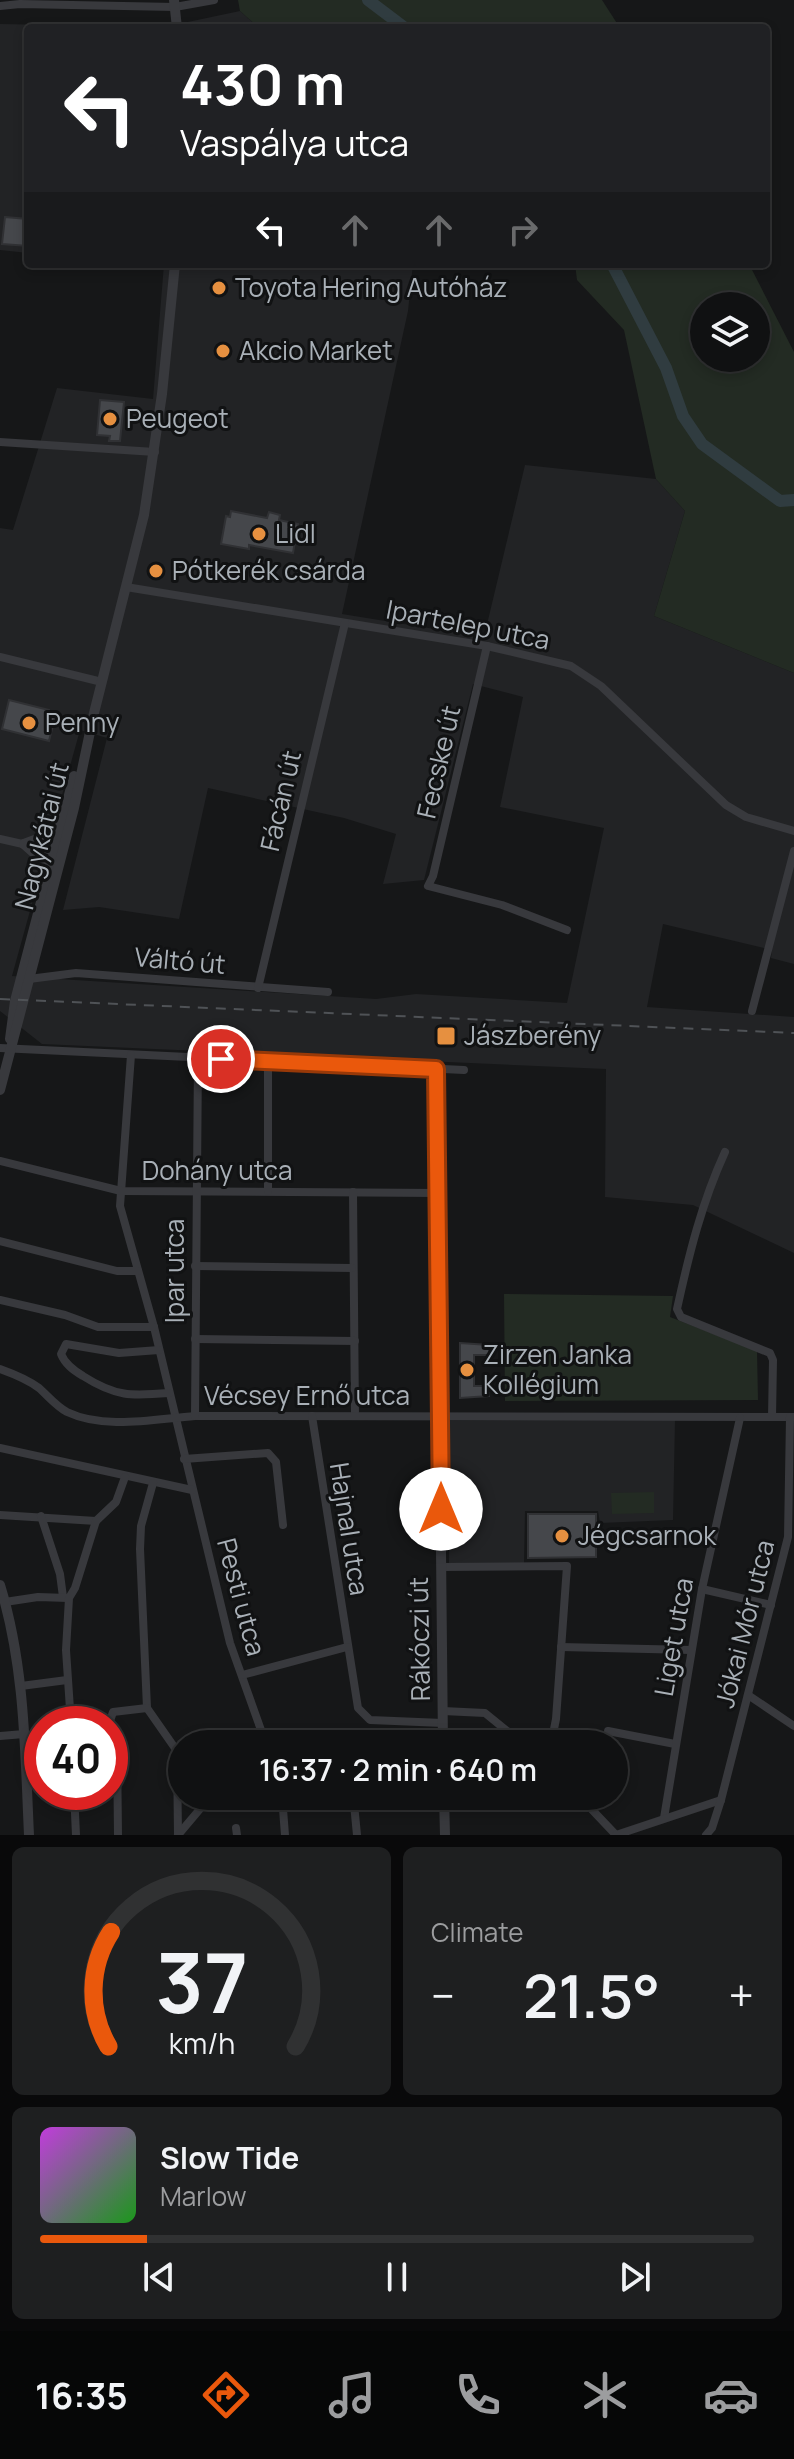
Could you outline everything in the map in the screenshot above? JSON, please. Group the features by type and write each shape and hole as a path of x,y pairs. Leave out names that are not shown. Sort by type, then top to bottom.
{"street":[{"path":"0,6 174,4 214,0"},
{"path":"174,4 176,24"},
{"name":"Nagykátai út","path":"5,1049 29,979 144,515 155,452 175,268"},
{"path":"0,442 155,452"},
{"name":"Ipartelep utca","path":"126,587 487,646 571,666 601,686 726,805 746,817 794,831"},
{"name":"Fácán út","path":"258,988 345,623"},
{"name":"Fecske út","path":"487,646 433,876 428,886 502,905 567,930"},
{"path":"0,657 102,682"},
{"name":"Nagykátai út","path":"5,1049 43,894 59,852 66,800 94,713"},
{"path":"24,844 48,835 56,827 66,800"},
{"path":"0,839 59,852"},
{"path":"24,844 42,860 45,871 43,894"},
{"path":"752,1011 794,851"},
{"name":"Váltó út","path":"29,979 76,973 328,992"},
{"path":"0,1090 5,1049 464,1070"},
{"name":"Pesti utca","path":"131,1055 120,1206 154,1327 230,1643 261,1730"},
{"name":"Ipar utca","path":"195,1416 198,1058"},
{"path":"268,1061 268,1191"},
{"name":"Rákóczi út","path":"436,1069 443,1730"},
{"path":"725,1152 710,1185 692,1241 677,1309 681,1317 770,1353 773,1360 772,1417"},
{"name":"Dohány utca","path":"0,1161 121,1191 438,1193"},
{"path":"353,1192 355,1416"},
{"path":"0,1241 117,1271 138,1271"},
{"path":"195,1266 352,1268"},
{"path":"0,1300 65,1315 98,1327 154,1327"},
{"path":"195,1339 355,1341"},
{"path":"159,1350 119,1353 66,1344 61,1354 72,1370 106,1391 131,1396 169,1393"},
{"name":"Vécsey Ernő utca","path":"0,1369 20,1376 65,1411 88,1420 109,1422 195,1416 792,1417"},
{"name":"Hajnal utca","path":"312,1416 358,1708 364,1717 443,1723"},
{"name":"Jókai Mór utca","path":"706,1835 712,1828 721,1800 791,1538 792,1417"},
{"name":"Liget utca","path":"664,1818 702,1589 740,1418"},
{"path":"0,1448 192,1490"},
{"path":"184,1459 268,1453 276,1462 283,1525"},
{"path":"5,1602 66,1597 75,1588 96,1521 116,1502 125,1477"},
{"path":"153,1483 141,1526 140,1549 147,1708 168,1738"},
{"path":"0,1515 96,1521"},
{"path":"41,1516 66,1597 69,1706"},
{"path":"441,1567 567,1566 552,1730"},
{"path":"0,1585 21,1686 24,1734 0,1736"},
{"path":"702,1589 771,1605"},
{"path":"242,1675 347,1647"},
{"path":"561,1647 691,1650"},
{"path":"21,1686 67,1680"},
{"path":"748,1695 794,1726"},
{"path":"128,1710 147,1708"},
{"path":"443,1711 485,1713 506,1730"},
{"path":"628,1735 675,1744"},
{"path":"592,1810 616,1835 721,1800"},
{"path":"28,1810 29,1835"},
{"path":"75,1810 76,1835"},
{"path":"118,1810 118,1835"},
{"path":"178,1810 178,1835"},
{"path":"178,1835 199,1810"},
{"path":"283,1810 285,1835"},
{"path":"355,1810 357,1835"},
{"path":"444,1810 445,1835"}],"shaded area":[{"path":"238,0 602,0 617,24 255,24 240,11"},
{"path":"240,11 255,24 178,24"},
{"path":"0,24 24,24 24,253 0,250"},
{"path":"164,268 413,268 408,311 342,614 484,637 525,465 656,479 685,511 654,616 794,673 794,964 771,958 772,950 663,924 647,1007 794,1017 794,1253 693,1205 605,1197 606,1069 42,1044 0,1011 0,528 13,530 57,388 153,399","holes":["473,684 523,697 500,807 604,828 567,1003 416,994 376,999 12,976 80,730 107,738 63,910 99,907 179,919 208,788 344,818 396,834 383,884 424,880"]},
{"path":"576,268 751,268 763,292 690,292 690,372 770,372 770,305 794,352 794,673 654,616 685,511 656,479 624,330 577,280"},
{"path":"504,1294 673,1296 670,1317 757,1351 758,1400 505,1401"},
{"path":"675,1420 673,1520 600,1523 598,1511 525,1511 524,1563 449,1563 450,1421"},
{"path":"654,1492 654,1513 612,1514 611,1493"}],"building":[{"path":"5,217 24,219 24,246 2,244"},
{"name":"Peugeot","path":"100,400 124,402 120,441 109,441 110,436 97,435"},
{"name":"Lidl","path":"231,511 267,518 269,512 280,515 279,520 298,524 293,553 249,545 249,549 221,544 226,516 230,517"},
{"name":"Penny","path":"9,700 49,710 48,715 55,717 49,741 2,729"},
{"name":"Zirzen Janka Kollégium","path":"460,1343 489,1345 489,1355 474,1355 474,1386 489,1386 489,1396 460,1398"},
{"name":"Jégcsarnok","path":"528,1514 596,1514 596,1557 528,1558"}],"waterway":[{"path":"368,0 400,24"},
{"path":"614,268 666,368 683,416 702,444 780,501 794,500"}],"railway":[{"path":"0,999 794,1033"}],"place":[{"name":"Toyota Hering Autóház","path":"219,288"},
{"name":"Akcio Market","path":"223,351"},
{"name":"Peugeot","path":"110,419"},
{"name":"Lidl","path":"259,534"},
{"name":"Pótkerék csárda","path":"156,571"},
{"name":"Penny","path":"29,723"},
{"name":"Jászberény","path":"446,1036"},
{"name":"Zirzen Janka Kollégium","path":"467,1370"},
{"name":"Jégcsarnok","path":"562,1536"}],"route":[{"path":"221,1059 436,1069 441,1509"}]}
